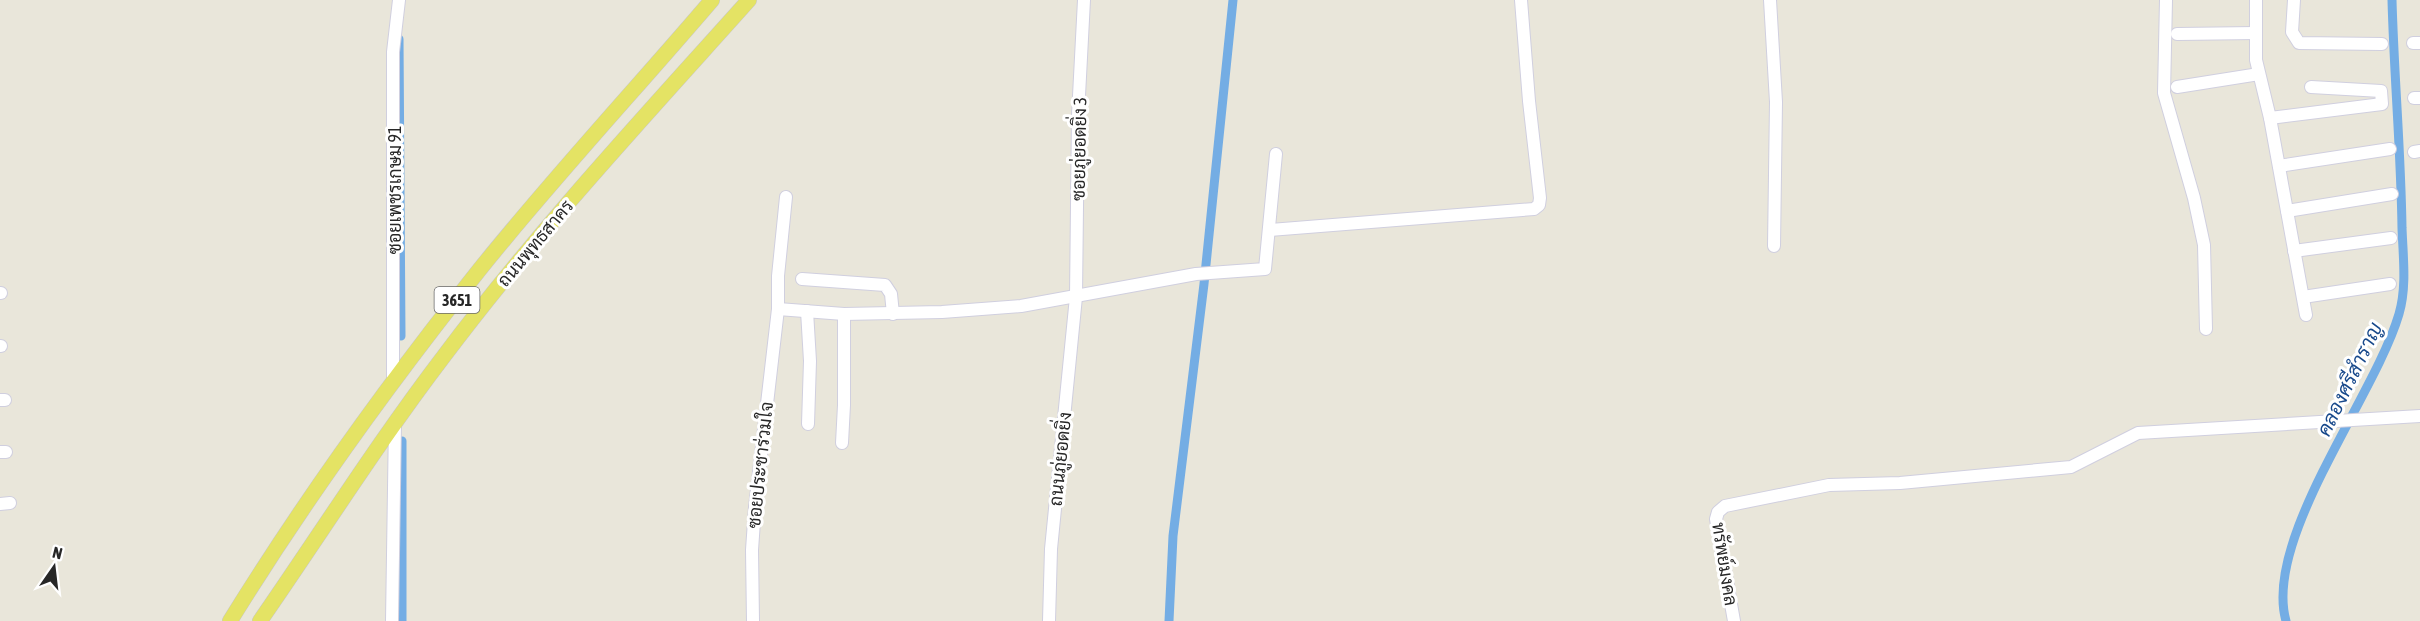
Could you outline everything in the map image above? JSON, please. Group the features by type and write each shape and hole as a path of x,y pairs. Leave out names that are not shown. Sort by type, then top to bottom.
{"main road":[{"name":"ถนนพุทธสาคร","path":"230,621 314,491 393,381 489,260 712,0"},
{"name":"ถนนพุทธสาคร","path":"260,621 395,422 444,356 538,237 749,0"}],"street":[{"name":"ซอยเพชรเกษม 91","path":"393,381 393,62 394,31 399,0"},
{"name":"ซอยภู่ยอดยิ่ง 3","path":"1076,297 1078,115 1084,0"},
{"path":"1269,230 1534,209 1539,204 1540,198 1521,0"},
{"path":"1770,0 1775,91 1774,246"},
{"path":"2166,0 2164,93 2194,198 2204,245 2206,329"},
{"path":"2256,0 2256,60 2270,118 2306,315"},
{"path":"2294,0 2292,32 2299,43 2382,44"},
{"path":"2177,34 2256,33"},
{"path":"2177,87 2259,74"},
{"path":"2270,118 2382,104 2381,91 2311,87"},
{"path":"2279,166 2390,149"},
{"path":"778,309 844,314 893,314 1021,306 1196,274 1265,269 1276,154"},
{"path":"2287,211 2392,194"},
{"name":"ซอยประชาร่วมใจ","path":"753,621 752,550 755,507 778,309 778,276 786,197"},
{"path":"2294,251 2391,238"},
{"path":"802,279 885,285 891,294 893,314"},
{"path":"2303,297 2390,284"},
{"name":"ถนนภู่ยอดยิ่ง","path":"1049,621 1051,549 1076,297"},
{"path":"807,311 810,361 808,424"},
{"path":"842,443 844,314"},
{"name":"ทรัพย์มงคล","path":"1734,621 1716,519 1718,512 1725,506 1829,485 1900,483 2071,467 2138,433 2420,416"},
{"path":"392,621 395,422"}],"waterway":[{"path":"1169,621 1173,536 1204,284 1233,0"},
{"name":"คลองศรีสำราญ","path":"2286,621 2283,588 2291,550 2305,509 2386,347 2401,304 2404,260 2392,0"},
{"path":"399,39 401,336"},
{"path":"402,441 402,621"}]}
